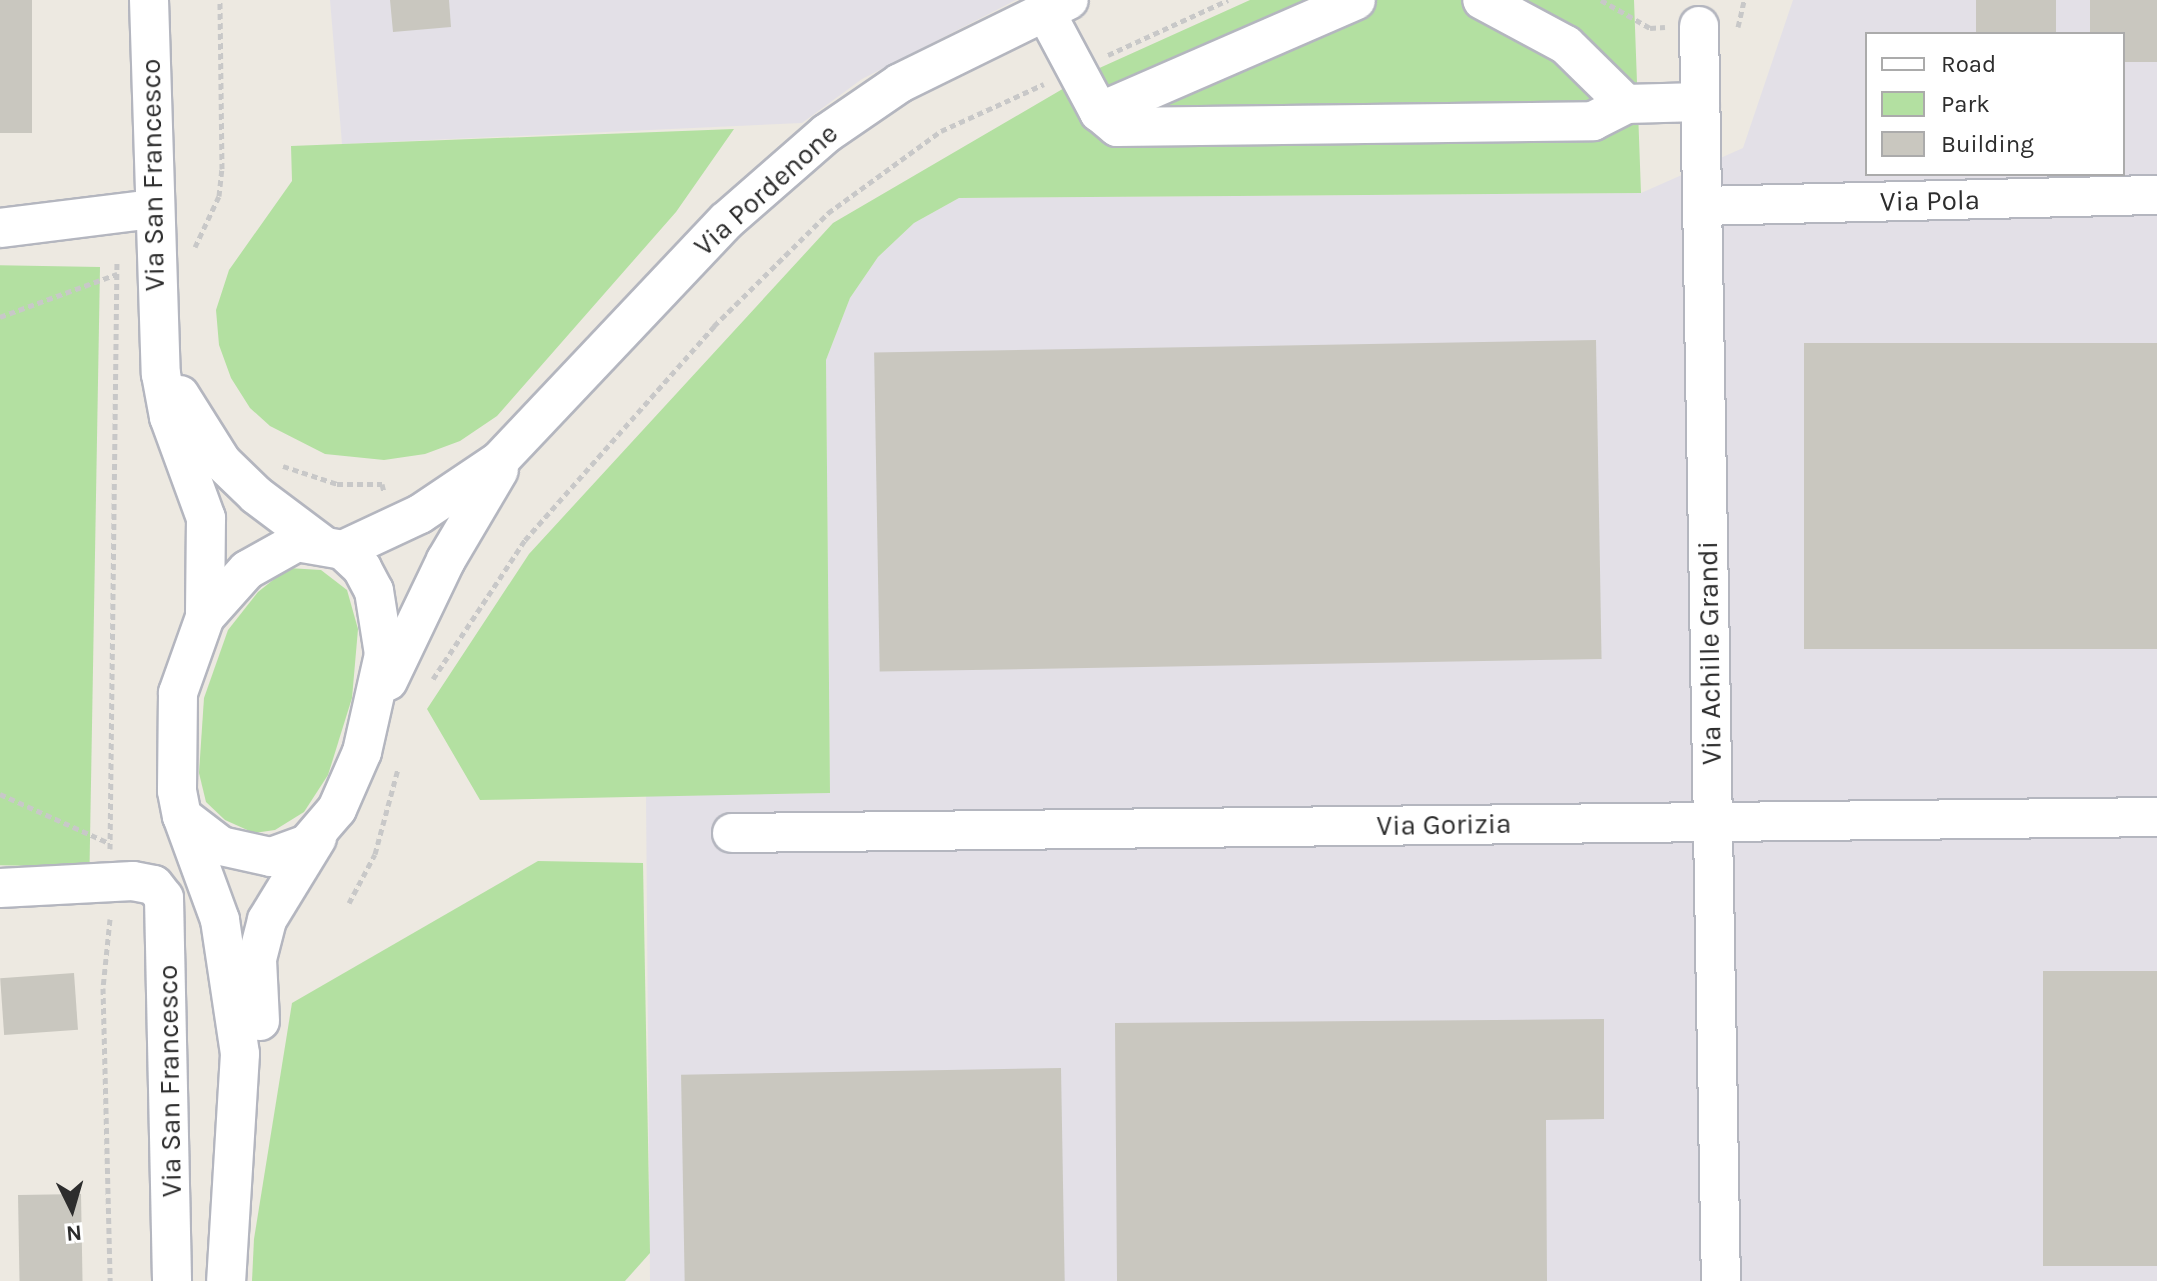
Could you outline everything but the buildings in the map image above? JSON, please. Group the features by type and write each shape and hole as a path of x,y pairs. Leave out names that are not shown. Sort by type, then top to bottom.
{"street":[{"name":"Via San Francesco","path":"149,0 152,209 159,349 169,417 208,527 205,617"},
{"path":"1099,112 1356,0"},
{"path":"1482,0 1566,45 1626,104"},
{"path":"1057,5 1077,69 1099,112 1117,127 1593,121 1626,104 1700,102"},
{"name":"Via Pordenone","path":"333,548 392,529 467,486 513,447 726,221 785,167 900,83 1057,5"},
{"name":"Via Achille Grandi","path":"1699,9 1721,1281"},
{"path":"1163,128 1175,81"},
{"name":"Via Pola","path":"1702,206 2157,195"},
{"path":"0,228 152,209"},
{"name":"Via San Francesco","path":"159,349 185,406 222,462 256,495 333,548"},
{"name":"Via Pordenone","path":"375,709 437,579 513,447"},
{"path":"297,542 333,548 369,579 380,615 384,654 375,709 348,789 276,900 257,959 260,1077 228,1281 240,1092 239,1038 220,920 182,816 175,777 175,714 187,657 205,617 240,576 270,553 297,542"},
{"path":"182,816 209,840 248,855 291,853 322,831"},
{"name":"Via Gorizia","path":"732,833 2157,817"},
{"name":"Via San Francesco","path":"110,882 154,885 164,898 168,921 172,1281"},
{"path":"0,888 110,882"}],"path":[{"path":"192,252 219,196 222,169 220,0"},
{"path":"430,683 525,540 714,326 828,213 941,131 1228,0"},
{"path":"110,1281 103,988 110,882 117,246"},
{"path":"0,317 117,274"},
{"path":"278,463 337,484 382,484 392,529"},
{"path":"437,579 480,608"},
{"path":"349,903 375,854 398,766"},
{"path":"0,794 110,843"}],"shaded area":[{"path":"330,0 1016,0 862,79 802,123 342,144"},
{"path":"1793,0 2157,0 2157,1281 650,1281 646,796 830,793 826,360 850,298 878,257 914,223 959,198 1641,193 1743,148"}],"green space":[{"path":"1250,0 1634,0 1641,193 959,198 914,223 878,257 850,298 826,360 830,793 480,800 427,709 529,554 833,223 1095,70"},
{"path":"734,129 676,212 497,416 460,441 425,454 384,460 325,454 270,426 250,408 231,378 219,345 216,310 229,270 292,181 291,146"},
{"path":"0,265 100,267 90,867 0,865"},
{"path":"288,568 321,570 347,590 358,629 352,698 328,775 304,812 275,830 254,833 225,820 206,802 199,773 204,698 228,630 258,592"},
{"path":"538,861 643,863 650,1253 625,1281 252,1281 254,1239 292,1003"}]}
